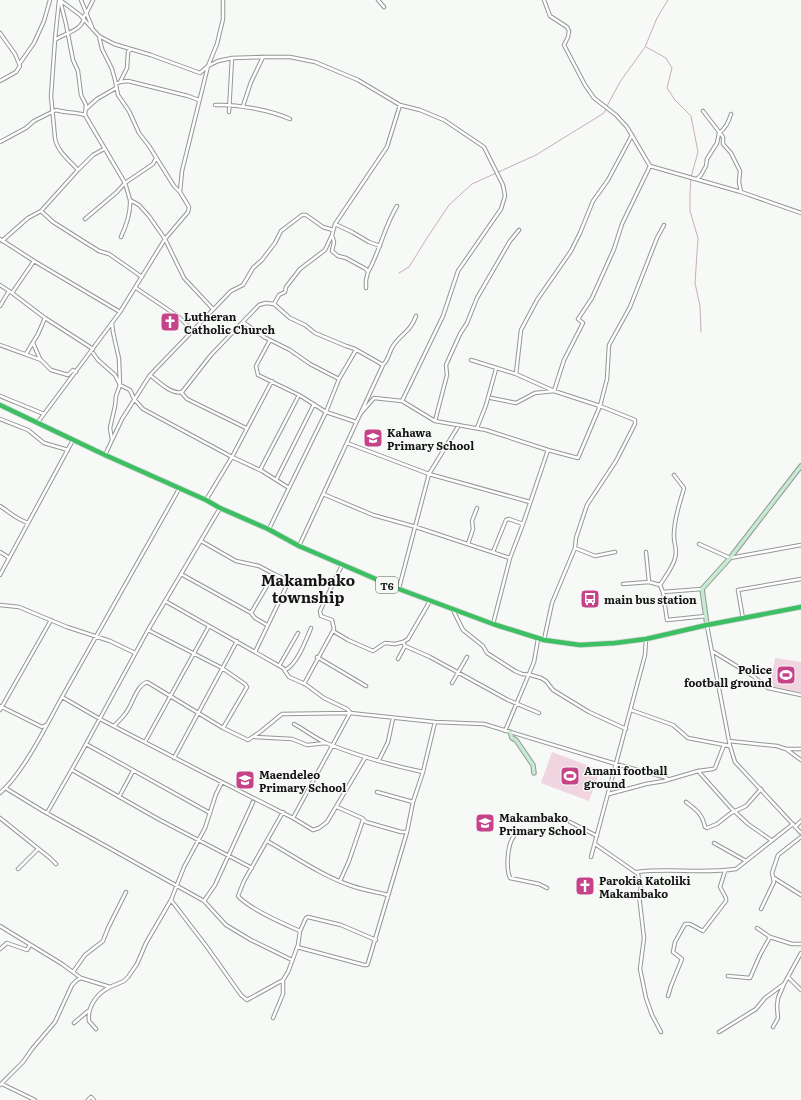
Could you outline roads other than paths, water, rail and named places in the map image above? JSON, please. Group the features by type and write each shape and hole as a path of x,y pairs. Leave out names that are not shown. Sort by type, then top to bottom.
{"highway":[{"name":"T6","path":"0,405 105,455 268,529 299,546 399,590 492,624 541,639 580,645 615,643 801,607"}],"street":[{"path":"0,81 16,72 19,68 20,63 34,43 44,21 50,0"},
{"path":"60,0 84,19 99,36 114,44 151,55 200,73 218,60 232,58 263,56 315,62 358,80 400,105 420,110 444,120 484,147 503,185 505,196 499,213 458,271 443,316 402,401"},
{"path":"60,0 68,33 72,60 78,71 81,95 86,105 85,115 124,183 130,200 131,206 129,216 121,238"},
{"path":"60,0 54,40 51,96 52,111 56,144 78,170"},
{"path":"81,0 93,29"},
{"path":"54,40 61,35 76,30 84,19 84,16 93,0"},
{"path":"180,192 182,171 199,100 208,66 217,44 223,19 223,0"},
{"path":"378,0 384,7"},
{"path":"544,0 550,16 566,27 569,31 564,45 585,85 594,98 616,115 632,134 650,166 741,192 801,213"},
{"path":"0,33 20,63"},
{"path":"38,422 120,312 165,239 188,212 189,207 139,133 129,111 118,95 112,68 102,49 99,36"},
{"path":"120,82 126,68 128,52 130,50"},
{"path":"243,106 251,82 263,56"},
{"path":"229,112 232,58"},
{"path":"116,84 128,81 199,100"},
{"path":"86,110 97,99 116,88"},
{"path":"215,105 243,106 281,115 290,119"},
{"path":"274,304 279,295 285,292 286,287 300,269 325,250 332,235 334,224 387,147 400,105"},
{"path":"0,142 18,133 34,121 52,111 76,112 85,115"},
{"path":"703,111 723,137 723,144 731,153 740,171 739,182 741,192"},
{"path":"697,179 702,175 707,159 717,143 719,133 729,120 731,114"},
{"path":"516,374 521,330 537,300 571,251 593,201 608,180 632,134"},
{"path":"104,149 93,155 41,211 28,218 1,240 120,312"},
{"path":"85,219 117,192 124,183 154,164 156,158"},
{"path":"554,391 564,360 583,323 578,319 592,298 614,249 622,224 650,166"},
{"path":"130,200 139,206 149,216 165,239 184,278 213,309"},
{"path":"366,288 368,272 380,246 386,227 397,206"},
{"path":"41,211 53,222 99,251 109,254 142,276"},
{"path":"105,455 134,399 150,375 231,291 242,285 253,268 262,260 275,242 281,231 302,215 306,215 323,227 333,230"},
{"path":"334,224 373,244 380,246"},
{"path":"361,413 374,398 402,401 435,421 486,430 578,458 600,406 607,379 610,345 630,307 664,225"},
{"path":"435,421 447,375 446,365 477,298 510,241 519,230"},
{"path":"332,235 334,242 332,252 359,265 368,272"},
{"path":"12,293 34,261"},
{"path":"0,285 45,318 93,349"},
{"path":"136,288 180,317 193,331"},
{"path":"0,306 9,291"},
{"path":"180,392 211,355 259,305 266,303 274,304 290,318 305,325 315,333 356,350 383,365"},
{"path":"299,546 383,365 388,360 392,347 410,330 416,316"},
{"path":"26,354 45,318"},
{"path":"243,322 256,332 290,350 310,364 339,379"},
{"path":"112,323 120,359 120,384 116,396 116,406 110,428 112,440"},
{"path":"270,340 256,366 258,375 298,394 326,412 356,422"},
{"path":"33,343 40,360"},
{"path":"0,345 40,360 51,370 68,375 73,370 76,372"},
{"path":"268,529 326,412 339,379 356,350"},
{"path":"94,353 98,360 115,375 120,384 130,390 134,399 143,409 232,457 260,470 289,488"},
{"path":"471,360 516,374 554,391 634,418 636,422 616,461 587,505 576,538 575,548 552,603 530,675 505,731"},
{"path":"477,428 486,405 496,369"},
{"path":"150,375 168,388 178,393 180,392 187,399 246,428"},
{"path":"206,500 232,457 246,428 272,382"},
{"path":"491,398 516,403 535,393 554,391"},
{"path":"260,470 298,394"},
{"path":"0,396 44,414"},
{"path":"276,480 314,404"},
{"path":"0,419 28,430 44,443 68,450"},
{"path":"399,590 429,474 459,425"},
{"path":"0,575 74,440"},
{"path":"347,443 429,474 530,502"},
{"path":"492,624 510,558 548,450"},
{"path":"663,592 702,590 730,558 801,466"},
{"path":"660,585 675,559 675,516 684,488 674,475"},
{"path":"0,793 6,788 26,761 179,489"},
{"path":"323,494 374,515 416,527 510,558"},
{"path":"0,506 6,509 13,517 28,523"},
{"path":"47,813 148,630 220,508"},
{"path":"468,544 473,529 472,521 477,508"},
{"path":"492,552 506,520 509,519 523,524"},
{"path":"201,541 236,561 255,565 288,581 284,593 255,652"},
{"path":"699,544 730,558 801,545"},
{"path":"575,548 595,556 615,552"},
{"path":"0,552 9,558"},
{"path":"646,552 649,582"},
{"path":"304,684 317,657 333,631 334,624 332,620 321,616 320,610 342,565"},
{"path":"181,574 251,614 267,625"},
{"path":"251,614 274,574"},
{"path":"743,619 738,590 801,579"},
{"path":"623,584 649,582 660,585"},
{"path":"660,585 663,592 667,620 706,616"},
{"path":"702,590 707,625 729,741 736,762 801,833"},
{"path":"165,601 279,666 285,670 289,677 304,684 324,698 347,709 350,713"},
{"path":"333,631 348,640 373,651 385,643 395,644 403,642 408,639 430,601"},
{"path":"0,605 19,608 95,637 110,641 135,653"},
{"path":"453,610 463,630 482,646 487,654 515,671 546,681 553,690 589,712 626,729"},
{"path":"47,725 42,727 0,708 50,620"},
{"path":"145,742 209,626"},
{"path":"285,670 291,667 311,628"},
{"path":"148,630 222,668 247,686 223,728"},
{"path":"279,666 298,633"},
{"path":"591,858 645,656 646,638"},
{"path":"174,758 237,641"},
{"path":"403,642 405,646 430,657 508,700 539,713"},
{"path":"398,659 405,646"},
{"path":"712,651 753,676 768,688 801,695"},
{"path":"317,657 366,686"},
{"path":"452,683 467,657"},
{"path":"114,726 126,714 138,691 146,682 223,728 248,740 282,714 350,713 435,722 484,724 668,779"},
{"path":"62,697 174,758 283,812 313,830 319,828 327,822 365,758"},
{"path":"631,710 673,725 688,738 730,746"},
{"path":"293,818 334,745 350,713"},
{"path":"380,760 388,742 394,718"},
{"path":"297,947 367,965 376,940 407,832 413,802 423,772 435,722"},
{"path":"294,724 326,743 365,758 380,760 423,772"},
{"path":"510,732 512,738 516,740 533,766 534,773"},
{"path":"253,737 262,736 292,739 307,745 326,743"},
{"path":"729,741 801,750"},
{"path":"86,744 210,813"},
{"path":"609,794 698,771 713,769 715,768 724,746"},
{"path":"786,749 801,760"},
{"path":"72,770 198,841 252,868"},
{"path":"119,797 133,771"},
{"path":"698,771 748,824 771,840"},
{"path":"96,1029 89,1021 88,1015 90,1009 102,990 124,981 137,964 146,943 171,900 184,867 205,828 222,782"},
{"path":"6,788 47,813 204,901 226,925 251,940 292,960"},
{"path":"686,802 701,815 706,828 718,824 735,811 746,806 761,789"},
{"path":"377,792 413,802"},
{"path":"204,901 215,885 253,802"},
{"path":"337,807 366,822 401,832 407,832"},
{"path":"283,812 238,896 280,923 300,931"},
{"path":"0,818 56,864"},
{"path":"340,880 349,861 363,820"},
{"path":"796,827 801,821"},
{"path":"570,822 597,836"},
{"path":"636,872 656,870 725,871 736,869 793,824"},
{"path":"514,836 510,840 508,852 508,874 510,878 539,884 547,888"},
{"path":"761,909 774,882 772,873 778,855 801,837"},
{"path":"267,841 325,874 352,886 388,895"},
{"path":"714,843 746,862"},
{"path":"595,844 638,874 640,885 639,895 644,928 640,969 646,998 652,1015 661,1032"},
{"path":"18,869 38,849"},
{"path":"668,996 682,960 673,952 675,942 685,924 690,924 703,931 726,901 720,887 725,871"},
{"path":"774,878 801,895"},
{"path":"73,972 85,955 103,941 114,914 126,892"},
{"path":"171,900 244,999 247,1000 283,980"},
{"path":"273,1018 282,994 283,980 288,972 297,947 304,920 308,918 341,925 376,940"},
{"path":"0,926 81,978 110,987"},
{"path":"757,928 770,938 792,944 801,944"},
{"path":"728,976 750,978 760,955 770,938"},
{"path":"0,949 7,943 27,950 30,945"},
{"path":"773,1027 778,1018 776,1006 778,998 801,953"},
{"path":"788,977 801,990"},
{"path":"35,1100 1,1084 23,1062 55,1022 72,985 81,978"},
{"path":"719,1032 756,1009 765,998 784,984"},
{"path":"74,1023 90,1009"},
{"path":"88,1100 91,1097 94,1100"}],"waterway":[{"path":"607,106 620,82 645,47 657,18 668,0"},
{"path":"646,47 666,58 672,68 667,88 675,100 691,116 698,152 691,177 690,211 698,238 695,283 700,306 701,332"},
{"path":"399,273 409,267 449,205 472,184 536,155 604,113 606,109"}],"place":[{"name":"Lutheran Catholic Church","path":"170,322"},
{"name":"Kahawa Primary School","path":"373,438"},
{"name":"main bus station","path":"590,599"},
{"name":"Police football ground","path":"786,675"},
{"name":"Amani football ground","path":"570,776"},
{"name":"Maendeleo Primary School","path":"245,780"},
{"name":"Makambako Primary School","path":"485,823"},
{"name":"Parokia Katoliki Makambako","path":"585,886"}],"district":[{"name":"Makambako township","path":"308,588"}]}
